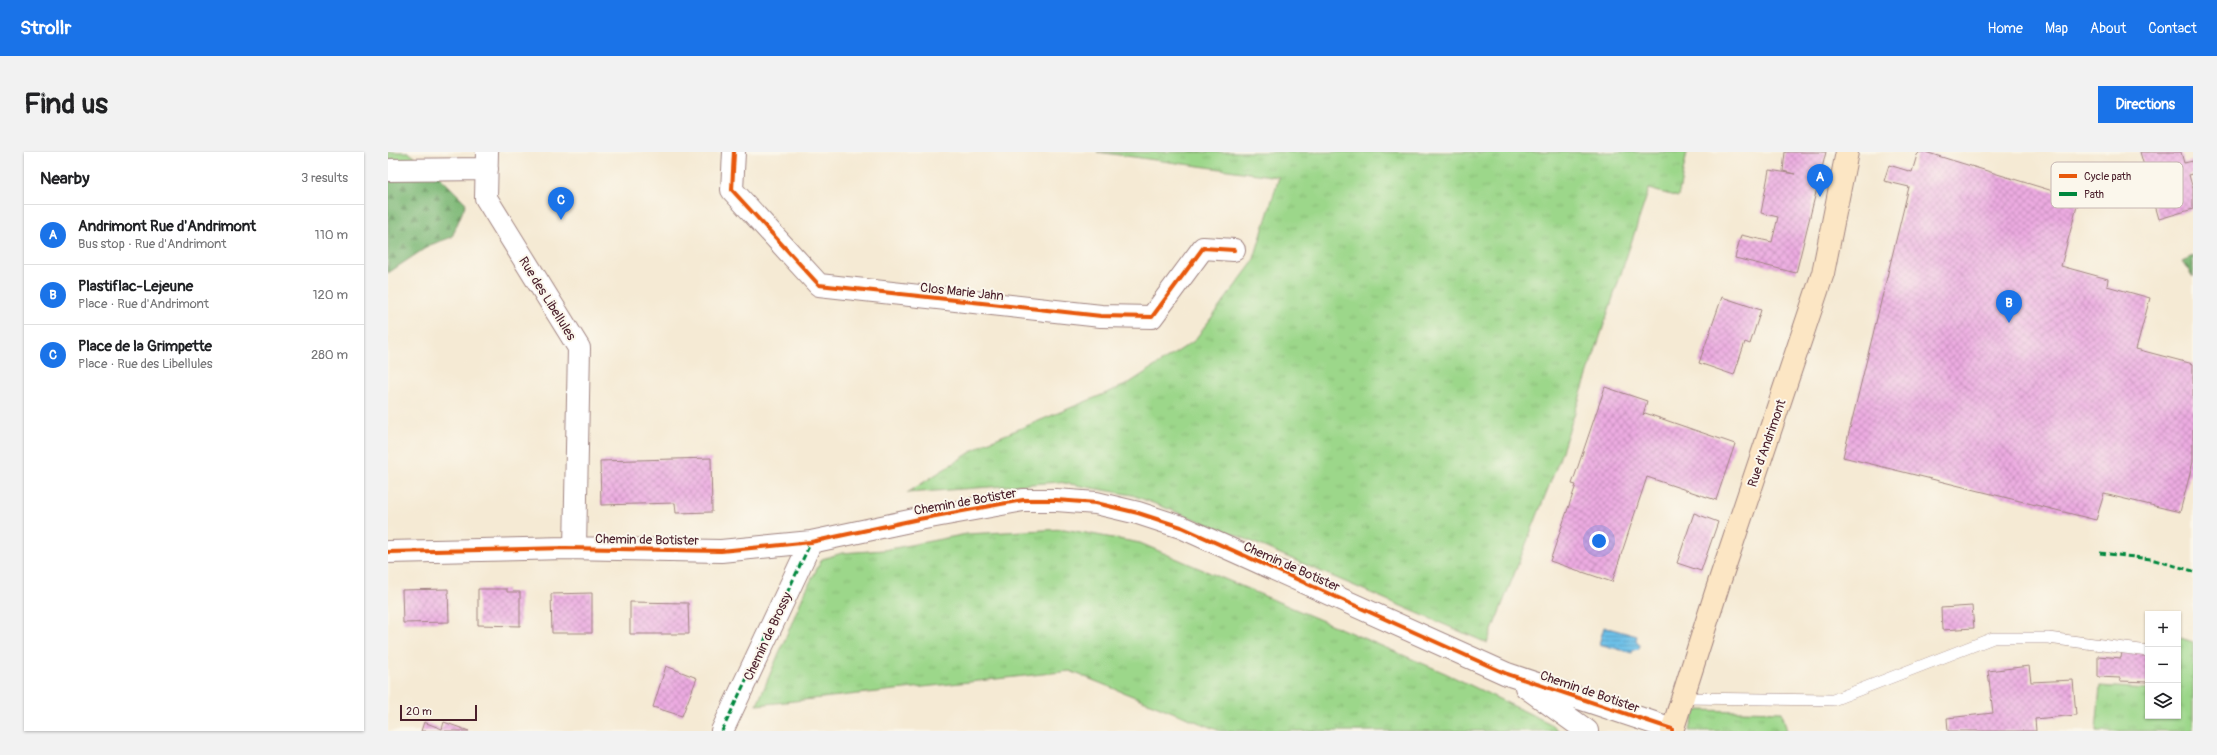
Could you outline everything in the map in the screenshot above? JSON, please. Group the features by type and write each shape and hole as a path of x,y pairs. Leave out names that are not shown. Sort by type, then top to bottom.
{"street":[{"name":"Clos Marie Jahn","path":"734,152 732,190 819,285 1101,316 1152,317 1203,248 1234,250"},
{"name":"Rue d'Andrimont","path":"1672,730 1823,272 1847,152"},
{"path":"388,170 487,160"},
{"name":"Rue des Libellules","path":"487,160 486,198 579,348 575,548"},
{"name":"Chemin de Botister","path":"388,552 575,548 721,551 811,542 919,518 1023,500 1056,500 1096,503 1138,513 1181,527 1507,674 1672,730"},
{"name":"Chemin de Brossy","path":"722,731 811,542"},
{"name":"Chemin de Botister","path":"1507,674 1587,731"}],"lane":[{"path":"1682,698 1833,700 1993,638 2048,638 2145,651"}],"green space":[{"path":"388,152 408,152 434,171 388,181"},
{"path":"1097,152 1687,152 1678,197 1649,189 1558,463 1487,643 1234,534 1132,495 1059,482 907,493 985,443 1126,385 1194,341 1253,262 1279,177"},
{"path":"434,171 466,203 452,237 430,245 388,273 388,181"},
{"path":"2193,256 2193,277 2182,261"},
{"path":"1064,529 1140,543 1445,673 1549,723 1559,731 1220,731 1070,671 757,705 804,594 822,559 842,553 884,550 967,534"},
{"path":"2181,638 2193,642 2193,731 2096,731 2100,686 2145,689 2145,719 2181,719"},
{"path":"1696,710 1782,712 1787,731 1689,731"}],"water":[{"path":"1604,627 1637,636 1636,640 1640,645 1639,649 1633,650 1632,653 1599,644"}],"building":[{"path":"1785,152 1826,152 1796,273 1735,258 1741,235 1772,242 1778,217 1761,213 1769,170 1795,174 1783,171"},
{"path":"1920,152 1925,152 2051,190 2051,208 2077,208 2061,266 2108,279 2107,286 2150,298 2136,349 2193,364 2193,462 2180,512 2104,494 2096,520 1843,457 1909,187 1884,181 1889,165 1912,172 1917,155"},
{"path":"2140,152 2181,152 2184,163 2193,161 2193,174 2189,175 2193,189 2193,209 2159,219 2156,208 2183,208 2183,162 2143,162"},
{"path":"1722,297 1761,310 1750,344 1745,342 1734,375 1699,363"},
{"path":"1605,387 1647,401 1643,415 1645,413 1735,444 1716,500 1647,477 1612,582 1550,561 1576,485 1572,484"},
{"path":"711,458 712,512 676,513 675,503 601,505 600,461"},
{"path":"1694,513 1718,522 1701,571 1677,563"},
{"path":"448,589 449,622 403,623 402,590"},
{"path":"478,589 507,589 507,592 520,592 520,626 478,625"},
{"path":"592,593 592,633 552,633 551,594"},
{"path":"630,602 688,603 689,634 630,634"},
{"path":"1972,606 1974,628 1942,630 1941,608"},
{"path":"2122,652 2145,653 2145,682 2120,681 2120,678 2098,677 2098,656 2121,658"},
{"path":"666,666 697,678 682,716 653,707"},
{"path":"2029,666 2031,682 2073,680 2076,715 2035,719 2036,731 1948,731 1947,718 1993,713 1988,671"},
{"path":"424,722 442,729 444,722 469,731 421,731"}],"marked path":[{"path":"722,731 811,542"},
{"path":"2100,553 2151,559 2193,571"}],"cycle path":[{"path":"734,152 732,190 819,285 1101,316 1152,317 1203,248 1234,250"},
{"path":"388,552 566,548 721,551 811,542 919,519 1023,500 1056,500 1096,503 1138,513 1181,527 1507,674 1672,729 1672,731"}],"place":[{"name":"Andrimont Rue d'Andrimont","path":"1820,197"},
{"name":"Place de la Grimpette","path":"561,220"},
{"name":"Plastiflac-Lejeune","path":"2009,323"}]}
